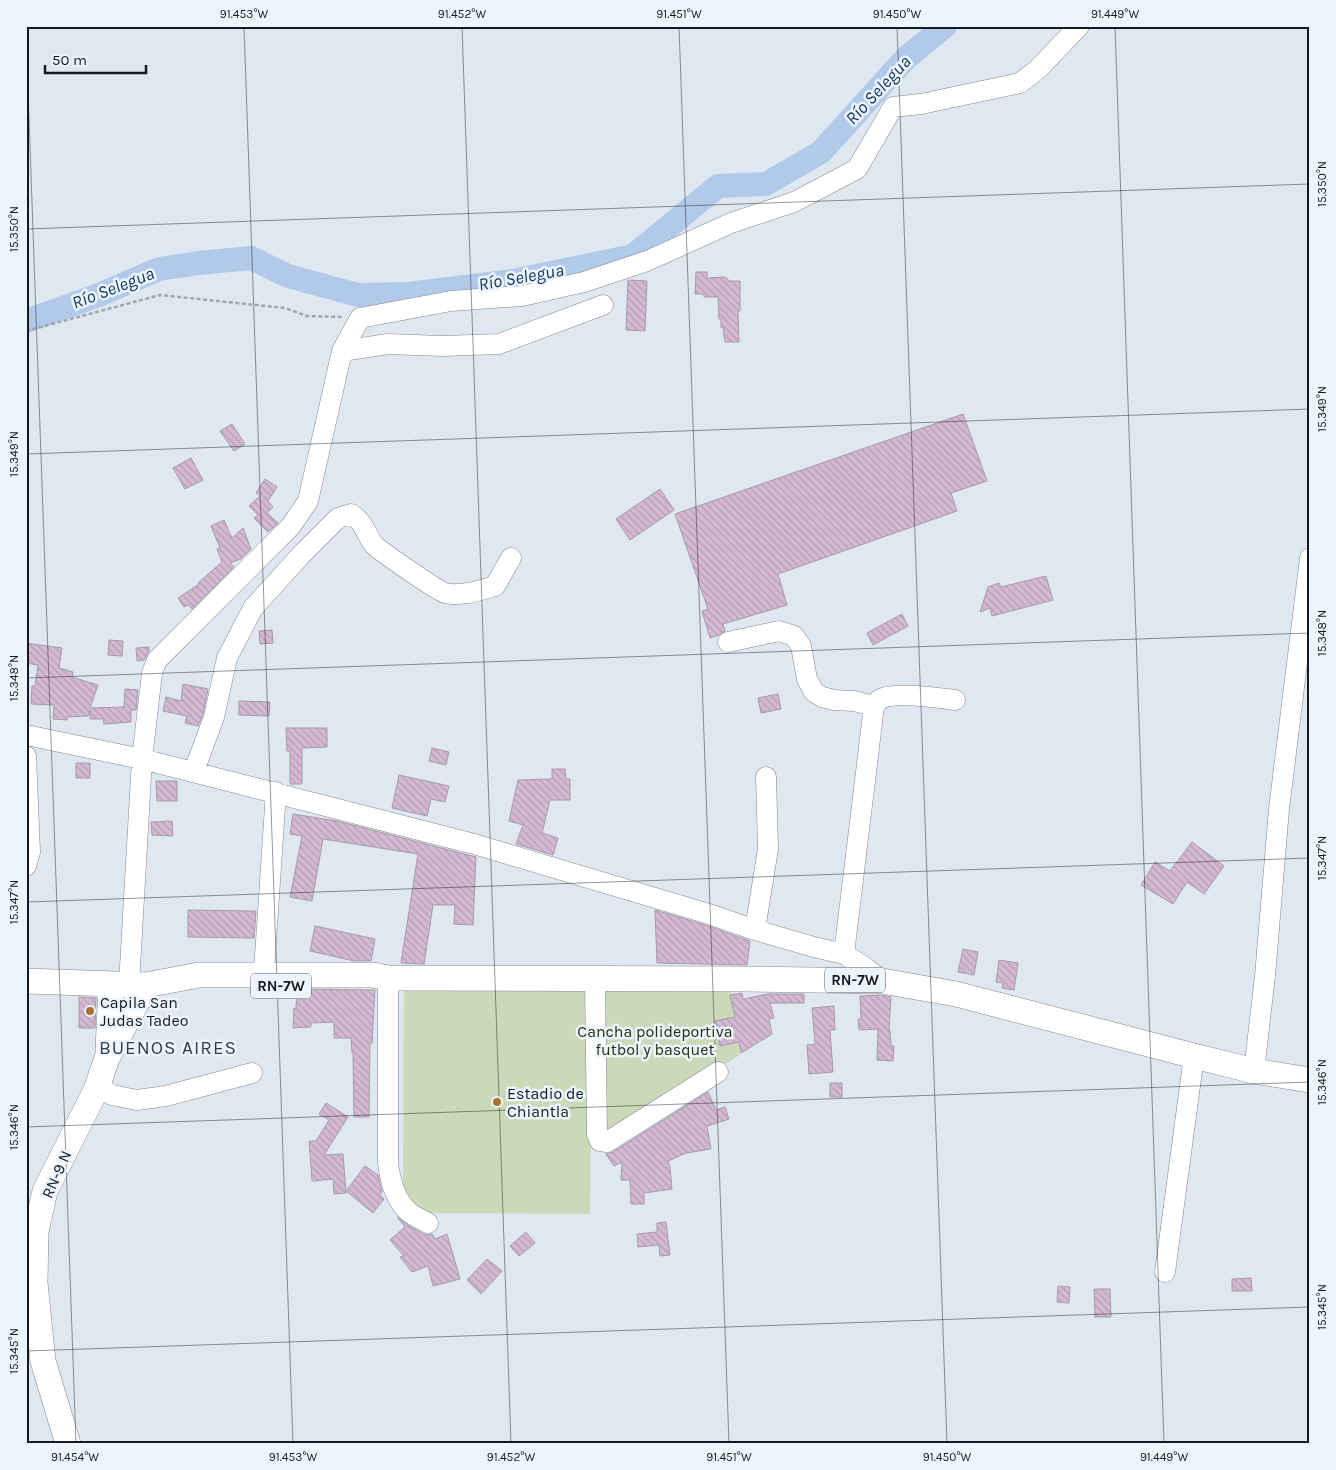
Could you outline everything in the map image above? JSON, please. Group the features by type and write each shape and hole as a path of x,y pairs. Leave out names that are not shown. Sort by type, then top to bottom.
{"main road":[{"name":"RN-7W","path":"129,985 173,981 198,986 263,981 374,984 388,978 882,981 956,994 1194,1056 1254,1070 1310,1080"},
{"path":"26,981 129,985"},
{"name":"RN-9 N","path":"68,1444 43,1361 35,1283 36,1231 45,1191 98,1086 129,985"},
{"name":"RN-9 N","path":"107,1058 129,985"}],"street":[{"path":"129,985 142,759 152,673 157,660 291,526 308,501 342,351 360,318 451,301 522,296 584,282 647,261 731,222 794,202 857,169 893,107 921,104 1020,82 1038,69 1079,26"},
{"path":"342,351 388,344 442,346 499,344 603,305"},
{"path":"194,771 214,717 227,658 253,608 338,518 351,514 360,520 375,545 444,593 468,593 495,586 511,558"},
{"path":"1254,1070 1265,976 1278,809 1310,558"},
{"path":"728,642 779,631 794,636 801,646 807,679 814,692 822,697 834,700 854,701 874,706"},
{"path":"844,954 874,706 880,699 890,697 923,696 955,700"},
{"path":"26,735 194,771 474,844 709,914 755,930 844,954 882,981"},
{"path":"26,756 30,852 26,866"},
{"path":"755,930 768,849 766,777"},
{"path":"263,981 276,792"},
{"path":"388,978 389,1177 400,1203 410,1212 428,1223"},
{"path":"595,979 597,1134 600,1141 607,1142 718,1072"},
{"path":"1165,1272 1194,1056"},
{"path":"98,1086 112,1095 137,1100 166,1096 252,1073"}],"path":[{"path":"26,332 160,295 285,308 307,316 360,318"}],"green space":[{"name":"Cancha polideportiva futbol y basquet","path":"729,983 740,1055 610,1135 599,1133 598,984"},
{"name":"Estadio de Chiantla","path":"404,990 592,991 590,1214 403,1213"}],"building":[{"path":"696,272 707,272 707,278 724,277 728,281 740,281 740,311 738,311 739,342 725,342 723,327 721,328 721,319 719,319 718,297 704,297 704,294 695,294"},
{"path":"628,280 647,281 645,331 626,330"},
{"path":"963,414 987,481 951,493 957,511 778,574 787,605 723,624 725,631 710,638 702,611 708,609 675,514"},
{"path":"232,424 245,444 234,451 220,431"},
{"path":"191,458 203,480 185,489 173,468"},
{"path":"265,479 277,487 268,501 273,507 267,513 278,523 268,532 254,518 258,515 249,506 260,496 256,493"},
{"path":"660,489 674,510 630,540 616,519"},
{"path":"224,520 232,538 243,528 251,549 241,559 230,563 234,567 192,609 188,605 184,607 178,598 199,584 222,562 217,549 220,548 211,526"},
{"path":"1046,576 1053,600 992,616 990,608 980,612 988,587 999,583 1001,587"},
{"path":"902,614 908,626 873,645 867,633"},
{"path":"272,630 273,643 260,644 259,631"},
{"path":"109,640 123,641 122,656 108,655"},
{"path":"26,643 62,648 59,668 73,672 72,677 98,685 90,708 124,707 125,689 138,690 136,710 131,710 131,722 104,724 103,719 90,719 90,710 88,716 67,717 67,720 53,719 54,705 31,704 32,686 35,686 38,665 26,663"},
{"path":"149,647 144,660 137,661 136,648"},
{"path":"183,684 208,689 203,714 198,726 185,723 187,716 163,711 166,697 181,701"},
{"path":"778,694 781,709 761,713 758,698"},
{"path":"239,701 270,702 269,716 239,715"},
{"path":"286,728 327,728 327,747 302,748 302,784 290,784 290,751 287,751"},
{"path":"432,748 449,752 446,765 429,761"},
{"path":"76,763 90,763 90,778 76,778"},
{"path":"552,769 565,769 566,779 570,779 570,800 550,800 542,833 558,838 553,855 516,844 523,825 509,821 518,780 552,779"},
{"path":"399,775 449,786 445,802 431,799 427,816 392,808"},
{"path":"156,781 177,781 177,801 157,801"},
{"path":"293,814 337,821 476,857 473,925 454,924 455,905 433,905 424,964 401,963 418,854 323,839 312,901 290,897 302,836 290,834"},
{"path":"172,821 173,836 152,835 151,822"},
{"path":"1192,842 1224,866 1204,894 1187,882 1173,904 1141,885 1155,862 1170,871"},
{"path":"188,910 256,911 254,938 188,937"},
{"path":"655,910 750,941 747,965 657,963"},
{"path":"315,926 375,939 371,961 354,961 310,951"},
{"path":"963,949 978,952 974,975 958,972"},
{"path":"999,960 1018,963 1014,990 1002,988 1003,983 996,982"},
{"path":"297,989 375,990 372,1043 370,1043 369,1117 354,1117 351,1038 334,1038 334,1022 311,1023 311,1027 293,1028"},
{"path":"742,993 743,999 768,994 804,994 804,1003 770,1003 774,1018 769,1019 772,1034 741,1053 739,1042 720,1046 715,1021 735,1017 730,995"},
{"path":"881,995 891,997 889,1031 891,1046 894,1046 893,1061 877,1060 878,1029 859,1030 858,1019 861,1019 860,996"},
{"path":"79,997 96,998 95,1028 79,1028"},
{"path":"834,1006 835,1030 830,1030 833,1072 809,1074 807,1045 815,1044 812,1008"},
{"path":"830,1083 842,1083 842,1097 830,1097"},
{"path":"708,1092 716,1110 725,1107 729,1119 707,1126 711,1149 686,1153 668,1161 672,1189 644,1193 644,1204 631,1204 630,1180 621,1180 622,1162 614,1166 606,1154 613,1152"},
{"path":"326,1103 348,1117 324,1155 343,1154 346,1193 334,1194 333,1179 312,1181 309,1141 316,1141 329,1120 319,1114"},
{"path":"365,1166 378,1175 382,1192 380,1195 384,1199 373,1213 346,1191"},
{"path":"397,1217 423,1234 432,1234 435,1239 447,1234 460,1279 433,1286 428,1266 412,1272 400,1257 404,1256 390,1240 405,1227"},
{"path":"666,1222 670,1255 660,1256 659,1245 638,1247 637,1234 657,1232 657,1223"},
{"path":"526,1232 535,1243 519,1256 510,1246"},
{"path":"487,1259 502,1271 481,1294 467,1280"},
{"path":"1251,1278 1252,1291 1232,1291 1232,1279"},
{"path":"1058,1286 1070,1287 1069,1303 1057,1302"},
{"path":"1094,1289 1110,1289 1111,1317 1095,1317"}],"waterway":[{"name":"Río Selegua","path":"26,321 99,295 159,269 199,263 251,258 288,276 358,295 408,294 513,281 633,256 718,186 766,184 821,152 906,58 945,26"}],"place":[{"name":"Capila San Judas Tadeo","path":"90,1011"},
{"name":"Estadio de Chiantla","path":"497,1102"}],"district":[{"name":"BUENOS AIRES","path":"168,1047"}]}
